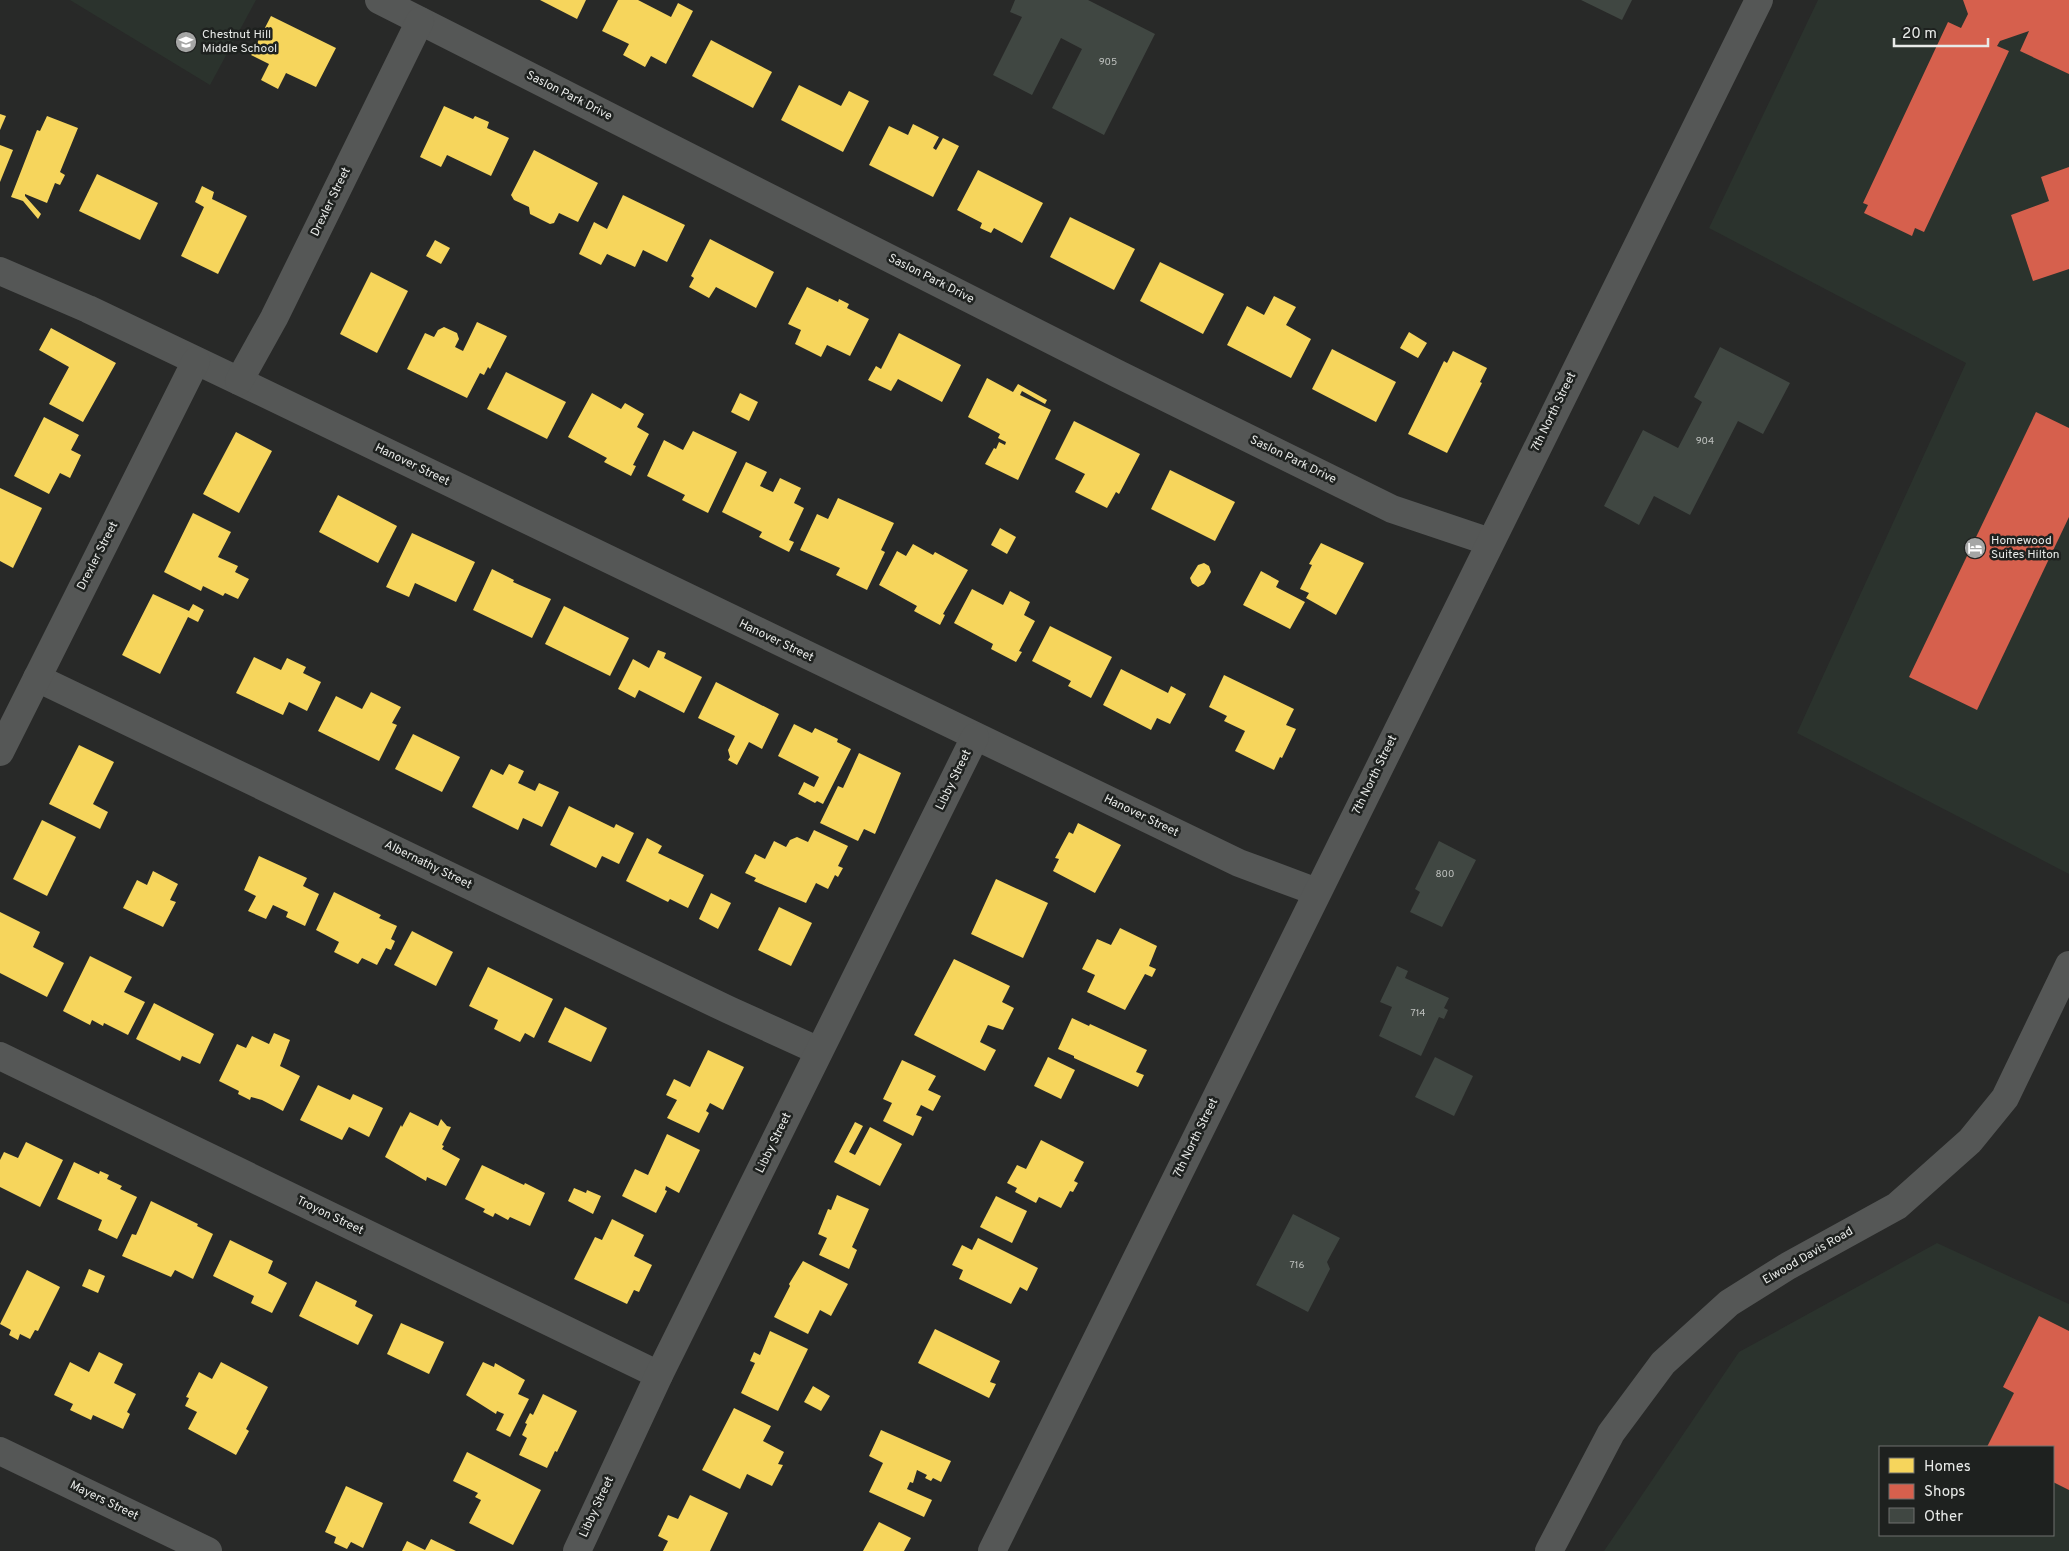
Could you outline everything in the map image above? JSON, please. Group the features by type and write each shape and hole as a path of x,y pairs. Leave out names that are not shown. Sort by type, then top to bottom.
{"street":[{"name":"Saslon Park Drive","path":"379,0 1118,374 1392,510 1490,542"},
{"name":"7th North Street","path":"992,1551 1759,0"},
{"name":"Drexler Street","path":"239,381 274,318 420,21"},
{"path":"0,271 88,309 196,361"},
{"name":"Drexler Street","path":"0,752 196,361"},
{"name":"Hanover Street","path":"196,361 1239,863 1317,892"},
{"name":"Albernathy Street","path":"38,678 819,1051"},
{"name":"Libby Street","path":"577,1551 659,1375 975,737"},
{"name":"Elwood Davis Road","path":"1549,1551 1611,1433 1663,1362 1729,1304 1788,1266 1897,1206 1970,1141 2005,1098 2069,965"},
{"name":"Troyon Street","path":"0,1056 659,1375"},
{"name":"Mayers Street","path":"0,1451 208,1551"}],"shaded area":[{"name":"Chestnut Hill Middle School","path":"70,0 256,0 210,85"},
{"name":"Homewood Suites Hilton","path":"1818,0 2069,0 2069,874 1797,733 1966,363 1709,228"},
{"path":"1937,1243 2069,1304 2069,1551 1604,1551 1739,1352"}],"building: Homes":[{"path":"540,0 586,0 577,19"},
{"path":"618,0 638,0 671,17 678,3 693,11 666,64 651,56 645,67 623,55 629,44 602,31"},
{"path":"271,16 336,48 316,87 286,73 278,89 261,80 269,64 251,55"},
{"path":"711,40 772,72 753,108 692,76"},
{"path":"799,85 841,106 849,91 869,101 843,152 781,120"},
{"path":"444,106 473,119 475,116 489,122 487,128 509,138 491,176 447,155 441,167 420,157"},
{"path":"0,114 6,116 0,130"},
{"path":"47,116 78,128 60,172 65,175 60,185 55,183 47,203 25,194 41,214 38,219 23,201 11,197 37,130 40,131"},
{"path":"913,124 939,137 933,148 936,150 943,138 959,146 933,197 869,165 889,126 908,135"},
{"path":"0,145 13,150 0,182"},
{"path":"534,150 598,183 578,222 559,213 554,223 550,224 530,214 529,207 514,200 511,195"},
{"path":"978,170 1043,203 1022,243 994,228 991,233 980,228 982,223 957,210"},
{"path":"97,174 158,203 140,240 79,211"},
{"path":"202,186 214,192 212,199 247,216 218,274 181,256 204,207 195,202"},
{"path":"623,195 685,225 667,262 643,250 635,267 607,254 601,265 579,254 594,222 607,229"},
{"path":"1070,217 1135,249 1114,290 1050,257"},
{"path":"710,239 774,272 756,308 716,287 709,298 689,287 694,278 691,276"},
{"path":"435,240 450,248 441,264 426,256"},
{"path":"1160,262 1224,294 1203,334 1140,301"},
{"path":"371,272 408,291 377,353 340,334"},
{"path":"807,287 838,302 839,299 849,304 847,308 869,319 850,356 827,345 821,357 795,344 801,330 788,324"},
{"path":"1274,296 1296,307 1286,325 1311,339 1291,378 1227,345 1247,306 1264,315"},
{"path":"477,322 507,336 490,369 488,367 484,375 480,373 467,398 407,369 425,333 434,337 438,330 444,327 457,333 459,339 455,347 463,351"},
{"path":"51,328 116,363 83,422 49,404 69,367 39,350"},
{"path":"1409,332 1427,343 1418,358 1400,348"},
{"path":"899,333 961,365 942,402 898,379 891,391 868,380 876,366 881,369"},
{"path":"1332,349 1396,382 1376,422 1312,389"},
{"path":"1453,351 1487,368 1480,382 1482,383 1447,453 1408,434 1444,361 1447,363"},
{"path":"506,372 566,402 547,439 487,409"},
{"path":"987,378 1013,392 1018,384 1047,400 1045,404 1022,391 1020,395 1051,410 1018,480 985,464 999,442 1005,445 1006,442 998,438 1000,434 968,417"},
{"path":"592,393 621,409 625,403 644,414 637,427 649,434 633,465 636,466 631,476 604,462 607,458 568,437"},
{"path":"740,393 758,402 749,421 731,412"},
{"path":"44,417 79,435 71,450 81,455 70,478 60,473 49,494 14,476"},
{"path":"1074,421 1140,454 1119,494 1116,492 1107,508 1075,492 1085,474 1055,459"},
{"path":"693,431 737,452 708,513 682,500 685,495 647,476 664,440 683,450"},
{"path":"236,432 272,451 239,513 203,494"},
{"path":"746,462 767,472 760,486 773,492 780,478 801,488 794,503 804,508 789,540 794,542 789,552 759,537 762,532 722,512"},
{"path":"1170,470 1235,502 1215,541 1151,509"},
{"path":"0,488 42,508 13,568 0,561"},
{"path":"338,495 397,526 378,563 319,532"},
{"path":"838,498 894,523 881,550 885,552 867,590 836,575 840,568 800,550 817,514 828,519"},
{"path":"193,513 231,532 218,557 238,566 235,572 249,579 238,599 225,593 223,596 203,586 201,591 164,572"},
{"path":"1000,528 1016,537 1007,554 991,545"},
{"path":"412,533 475,562 456,602 415,583 409,597 386,587"},
{"path":"1321,543 1364,563 1336,615 1306,598 1309,593 1300,589 1312,565 1309,564"},
{"path":"913,544 933,555 935,552 968,570 943,614 945,615 940,625 914,611 917,606 879,585 897,551 906,556"},
{"path":"1204,563 1209,566 1211,572 1204,584 1198,587 1192,583 1190,578 1198,565"},
{"path":"492,569 514,580 513,582 551,599 532,638 473,610"},
{"path":"1261,571 1279,581 1276,587 1305,602 1290,629 1243,605"},
{"path":"972,589 1003,605 1010,591 1030,602 1024,615 1035,621 1019,651 1022,652 1016,662 991,649 993,644 954,623"},
{"path":"153,594 189,611 193,604 204,610 198,622 188,617 160,674 122,655"},
{"path":"564,606 629,638 610,676 545,644"},
{"path":"1050,626 1112,657 1091,698 1068,686 1071,681 1032,661"},
{"path":"658,650 666,653 664,658 702,677 684,713 639,690 635,698 618,689 633,659 649,668"},
{"path":"254,657 281,670 287,658 306,667 303,673 321,682 307,711 289,702 283,715 236,693"},
{"path":"1121,669 1168,693 1171,686 1186,694 1170,724 1157,718 1151,730 1103,705"},
{"path":"1224,675 1294,709 1286,725 1296,729 1274,770 1235,751 1245,731 1224,721 1227,716 1209,707"},
{"path":"716,682 779,714 762,749 749,742 737,765 728,760 730,757 728,750 735,736 698,718"},
{"path":"371,692 401,707 392,723 397,725 379,761 318,731 336,696 362,709"},
{"path":"794,724 812,733 815,728 838,739 837,742 851,749 823,804 817,801 815,803 798,794 804,782 814,787 819,777 778,756"},
{"path":"413,734 460,757 442,792 395,769"},
{"path":"79,745 114,762 93,804 108,812 100,829 49,804"},
{"path":"859,753 901,773 875,834 864,829 858,841 820,823 838,786 843,788"},
{"path":"509,764 524,771 518,783 535,791 539,783 559,792 542,827 523,818 518,830 472,807 491,769 503,775"},
{"path":"569,806 614,828 616,824 634,833 619,864 602,856 596,868 550,845"},
{"path":"42,820 76,837 47,896 13,879"},
{"path":"1078,823 1121,845 1095,893 1053,871 1059,859 1055,858 1069,832 1073,834"},
{"path":"814,830 848,846 838,866 843,868 838,877 835,875 828,889 816,883 806,903 754,881 756,878 745,873 755,854 765,859 774,841 786,847 790,840 797,837 808,842"},
{"path":"647,838 662,846 658,853 704,875 688,908 670,899 668,902 626,881"},
{"path":"259,856 307,878 303,886 319,894 305,926 286,917 288,912 273,905 266,919 248,911 256,896 244,890"},
{"path":"153,871 178,884 170,900 176,902 163,927 123,908 137,880 147,885"},
{"path":"996,879 1048,903 1023,958 971,934"},
{"path":"334,892 381,915 379,918 397,926 391,939 395,941 391,950 386,948 377,965 362,958 358,964 334,952 339,942 316,930"},
{"path":"711,893 731,903 718,929 699,919"},
{"path":"779,907 812,923 791,966 758,950"},
{"path":"0,912 40,932 33,947 64,963 47,997 0,973"},
{"path":"1120,928 1157,946 1149,966 1156,969 1152,977 1145,974 1125,1010 1087,992 1095,975 1082,969 1097,939 1111,945"},
{"path":"412,931 453,952 436,986 394,965"},
{"path":"90,956 132,977 124,992 145,1002 128,1035 104,1023 103,1026 92,1020 90,1025 63,1011"},
{"path":"954,959 1010,986 1002,1002 1014,1008 1003,1030 988,1025 980,1042 996,1050 985,1071 914,1035"},
{"path":"488,967 553,999 534,1038 525,1033 520,1042 494,1029 498,1020 469,1006"},
{"path":"154,1003 214,1034 200,1064 182,1056 180,1061 136,1039"},
{"path":"565,1007 607,1028 591,1062 548,1042"},
{"path":"1072,1018 1089,1026 1090,1024 1147,1050 1136,1072 1144,1075 1138,1087 1058,1049"},
{"path":"274,1033 290,1040 280,1066 300,1076 283,1111 262,1100 251,1097 250,1100 238,1094 239,1091 219,1081 237,1044 246,1048 252,1036 269,1044"},
{"path":"708,1050 744,1067 723,1110 710,1103 706,1111 709,1113 699,1133 667,1118 677,1100 666,1095 674,1079 690,1087"},
{"path":"1048,1057 1075,1070 1061,1099 1034,1086"},
{"path":"902,1060 936,1076 928,1090 941,1096 933,1111 921,1105 916,1115 922,1117 913,1136 883,1121 892,1103 883,1099"},
{"path":"318,1085 350,1100 353,1094 383,1108 369,1137 349,1127 342,1140 300,1120"},
{"path":"410,1112 438,1126 441,1119 447,1126 451,1127 442,1145 444,1146 442,1149 460,1159 446,1186 427,1177 426,1181 385,1157 401,1125 402,1127"},
{"path":"855,1122 863,1126 849,1152 855,1155 870,1127 902,1144 880,1186 834,1162"},
{"path":"667,1134 700,1150 679,1193 666,1186 665,1190 667,1191 656,1213 622,1196 635,1169 648,1175"},
{"path":"1041,1140 1084,1162 1074,1181 1078,1183 1073,1192 1070,1191 1061,1208 1039,1197 1036,1203 1015,1192 1017,1188 1007,1183 1017,1165 1026,1169"},
{"path":"26,1142 63,1160 40,1207 0,1187 0,1160 4,1152 18,1158"},
{"path":"74,1162 99,1174 100,1171 109,1175 107,1179 122,1186 120,1189 137,1197 117,1239 98,1230 102,1220 57,1199"},
{"path":"482,1165 545,1193 530,1226 510,1217 508,1220 495,1213 493,1217 483,1212 485,1209 465,1199"},
{"path":"574,1188 586,1193 587,1190 601,1196 593,1214 568,1201"},
{"path":"837,1195 869,1209 852,1247 857,1250 849,1269 819,1255 827,1238 818,1234 828,1209 831,1210"},
{"path":"996,1196 1027,1211 1012,1243 980,1227"},
{"path":"151,1201 198,1224 197,1226 213,1234 193,1279 175,1270 171,1277 122,1256 132,1234 136,1235"},
{"path":"612,1219 644,1235 634,1256 652,1265 639,1292 634,1290 627,1304 574,1279 595,1237 602,1240"},
{"path":"978,1238 1038,1268 1027,1291 1020,1287 1011,1304 959,1279 963,1270 952,1265 962,1245 972,1250"},
{"path":"230,1240 273,1261 268,1273 287,1283 272,1313 251,1303 254,1296 213,1276"},
{"path":"803,1261 848,1284 831,1316 820,1310 808,1334 774,1317 790,1286 789,1284"},
{"path":"89,1269 105,1276 98,1293 82,1286"},
{"path":"27,1270 60,1287 38,1331 35,1330 30,1339 20,1334 18,1340 9,1335 11,1330 0,1324"},
{"path":"316,1281 357,1301 355,1306 373,1315 358,1345 299,1316"},
{"path":"401,1323 444,1342 429,1374 387,1354"},
{"path":"935,1329 1000,1361 990,1382 996,1384 989,1398 918,1363"},
{"path":"770,1331 808,1349 778,1411 741,1393 755,1363 750,1361 754,1352 760,1355"},
{"path":"99,1352 123,1364 114,1383 136,1394 127,1412 130,1414 123,1429 93,1415 91,1420 70,1410 73,1404 54,1395 70,1362 89,1372"},
{"path":"221,1362 268,1387 246,1429 249,1431 236,1455 188,1429 197,1412 185,1406 189,1398 186,1397 199,1372 212,1379"},
{"path":"483,1362 494,1367 495,1363 525,1380 518,1394 529,1399 510,1437 496,1430 504,1414 497,1411 496,1414 466,1395"},
{"path":"813,1386 830,1396 821,1411 804,1402"},
{"path":"543,1394 577,1411 547,1468 519,1455 527,1438 522,1435 527,1424 525,1423 530,1413 533,1415"},
{"path":"734,1408 771,1426 763,1441 784,1452 778,1464 783,1465 772,1486 747,1474 740,1489 702,1470"},
{"path":"881,1430 951,1461 941,1482 933,1478 931,1481 925,1478 927,1475 917,1470 913,1483 910,1482 907,1489 932,1500 924,1517 869,1492 883,1463 869,1456"},
{"path":"467,1452 541,1490 513,1545 469,1523 481,1500 475,1497 478,1493 453,1481"},
{"path":"346,1486 383,1503 363,1548 351,1542 347,1549 334,1543 336,1537 325,1532"},
{"path":"690,1495 728,1513 710,1551 663,1551 668,1541 658,1536 668,1515 678,1519"},
{"path":"879,1522 911,1538 904,1551 863,1551"},
{"path":"431,1539 456,1551 402,1551 407,1541 425,1550"}],"building: Shops":[{"path":"1963,0 2069,0 2069,74 2020,51 2029,31 2000,41 1997,46 2009,51 1924,232 1915,228 1912,236 1864,213 1868,205 1863,203 1948,22 1961,28 1968,14"},
{"path":"2069,167 2069,269 2033,281 2011,215 2049,201 2041,177"},
{"path":"2036,412 2069,428 2069,517 1977,710 1909,677"},
{"path":"2039,1316 2069,1331 2069,1490 2054,1482 2054,1446 1988,1446 2014,1393 2003,1387"}],"building: Other":[{"path":"1015,0 1088,0 1155,34 1104,135 1052,108 1082,49 1061,38 1032,95 993,75 1022,17 1010,12"},
{"path":"1581,0 1632,0 1622,20"},
{"path":"1720,347 1790,383 1763,434 1738,421 1690,515 1654,496 1639,525 1604,506 1643,430 1678,448 1702,402 1694,397"},
{"path":"1439,841 1476,860 1442,927 1410,912 1420,892 1415,889"},
{"path":"1397,966 1408,971 1405,978 1449,998 1444,1008 1448,1010 1444,1019 1439,1017 1421,1056 1379,1036 1392,1007 1380,1002"},
{"path":"1435,1057 1473,1076 1454,1116 1415,1097"},
{"path":"1293,1214 1340,1238 1327,1262 1330,1269 1308,1312 1256,1285"}],"place":[{"name":"Chestnut Hill Middle School","path":"186,42"},
{"name":"Homewood Suites Hilton","path":"1975,548"}]}
